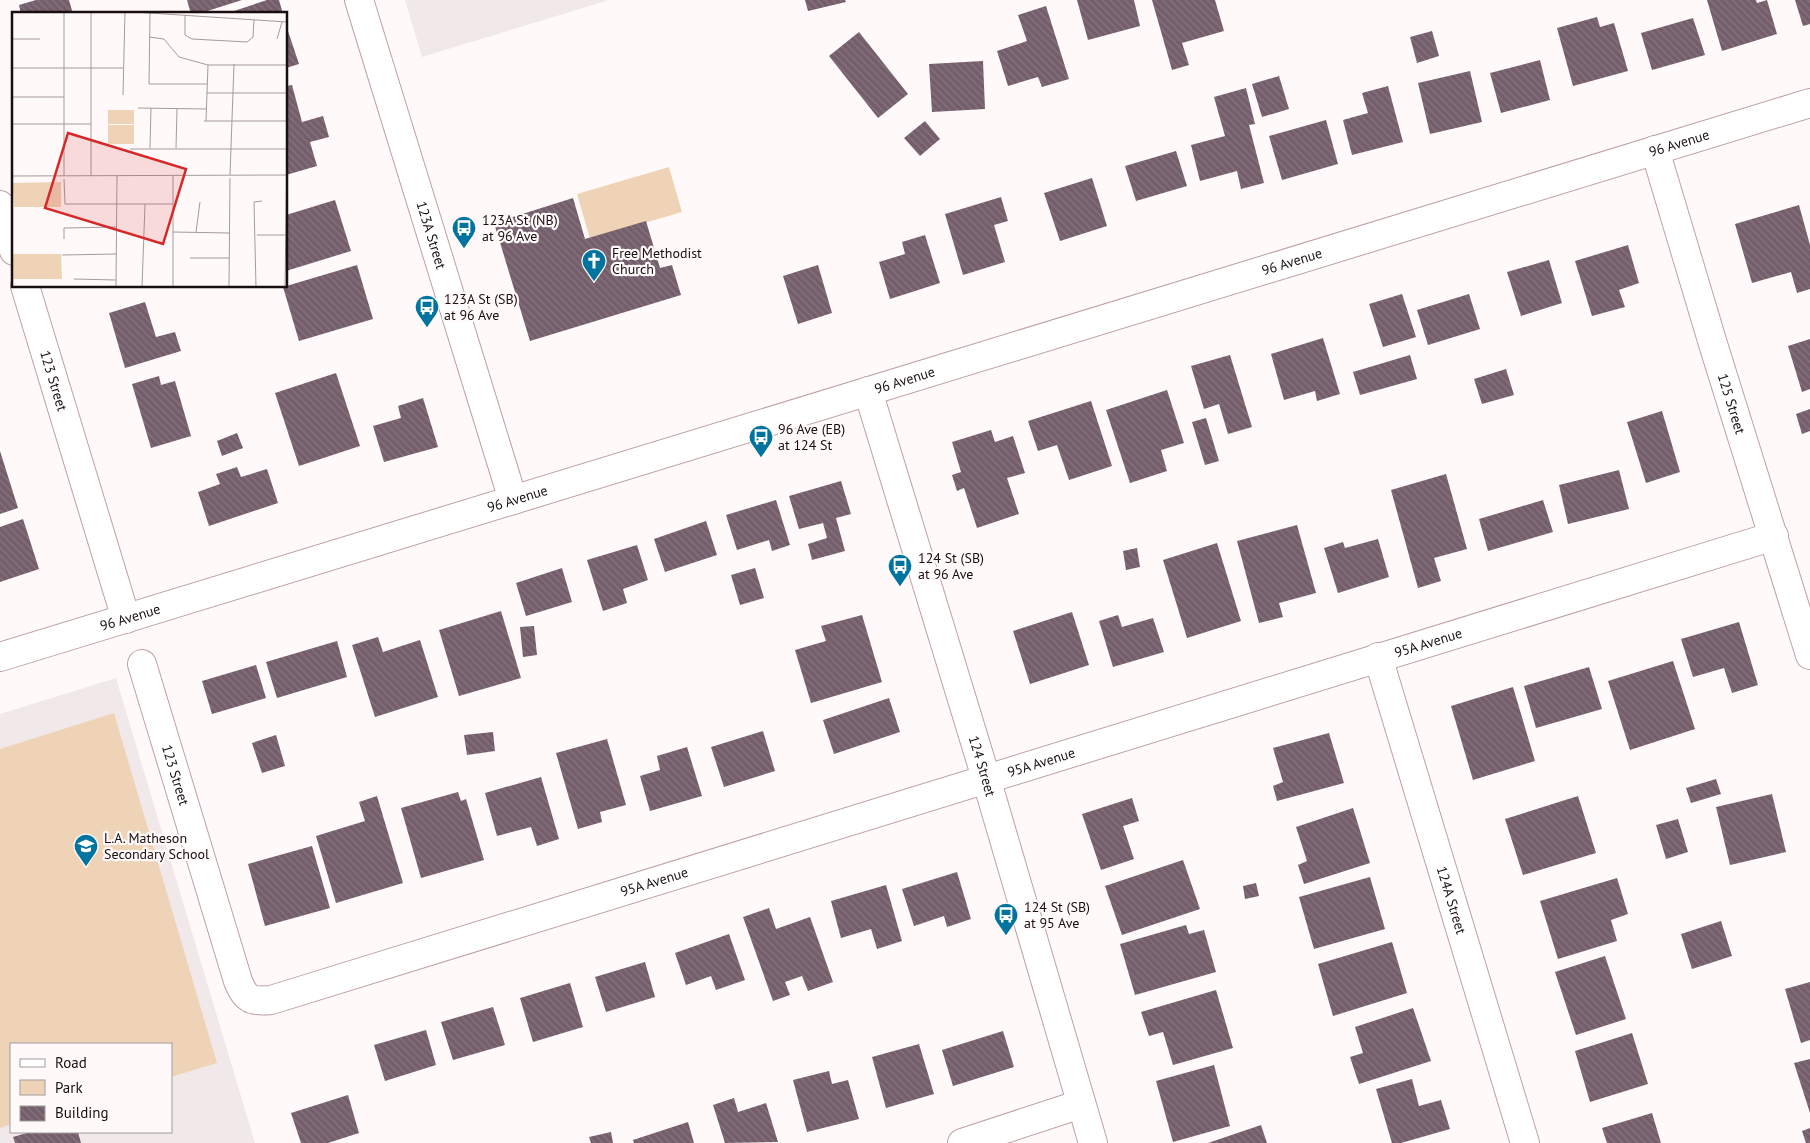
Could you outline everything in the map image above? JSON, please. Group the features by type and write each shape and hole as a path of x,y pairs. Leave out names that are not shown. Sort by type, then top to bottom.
{"street":[{"name":"123A Street","path":"359,0 513,500"},
{"name":"96 Avenue","path":"0,657 1810,103"},
{"name":"125 Street","path":"1655,150 1810,655"},
{"path":"0,205 12,244"},
{"name":"123 Street","path":"26,288 126,619"},
{"name":"124 Street","path":"868,391 986,778 1093,1143"},
{"name":"95A Avenue","path":"250,999 260,1001 271,1000 1774,536"},
{"name":"124A Street","path":"1378,657 1525,1143"},
{"name":"123 Street","path":"142,664 238,981 243,993 250,999"},
{"path":"962,1143 1081,1104"}],"shaded area":[{"path":"405,0 609,0 422,57"},
{"name":"L.A. Matheson Secondary School","path":"116,678 255,1143 0,1143 0,714"}],"green space":[{"path":"669,167 682,212 590,239 577,194"},
{"name":"L.A. Matheson Secondary School","path":"114,713 217,1063 172,1077 172,1043 10,1043 10,1124 0,1128 0,749"}],"building":[{"path":"36,0 69,0 72,12 21,12 19,5"},
{"path":"187,0 242,0 204,12 190,12"},
{"path":"267,0 279,0 282,12 231,12"},
{"path":"805,0 845,0 846,2 808,11"},
{"path":"1077,0 1134,0 1140,26 1088,40"},
{"path":"1152,0 1215,0 1224,31 1182,43 1189,65 1172,70"},
{"path":"1707,0 1756,0 1757,3 1767,0 1777,34 1722,51"},
{"path":"1795,0 1810,0 1810,24 1803,26"},
{"path":"1046,6 1069,79 1042,87 1038,77 1008,86 997,51 1027,41 1018,15"},
{"path":"1597,17 1600,27 1614,23 1628,71 1573,86 1557,28"},
{"path":"1693,18 1705,55 1652,70 1641,33"},
{"path":"288,31 299,64 288,67"},
{"path":"1432,31 1439,56 1417,63 1410,37"},
{"path":"859,32 908,94 878,118 829,56"},
{"path":"1540,60 1550,100 1501,113 1490,73"},
{"path":"983,61 985,109 932,112 929,64"},
{"path":"1470,71 1482,122 1430,134 1418,83"},
{"path":"1279,76 1289,109 1262,117 1252,84"},
{"path":"292,85 302,122 323,116 329,137 310,142 317,166 288,174 288,86"},
{"path":"1388,86 1403,142 1352,155 1343,120 1368,113 1362,93"},
{"path":"1246,88 1255,124 1249,125 1264,183 1241,189 1237,171 1200,181 1191,145 1225,136 1214,97"},
{"path":"1326,120 1338,164 1282,180 1269,136"},
{"path":"925,121 940,139 920,156 904,138"},
{"path":"1176,151 1187,186 1136,201 1125,166"},
{"path":"1092,178 1107,226 1060,241 1044,193"},
{"path":"1001,197 1008,221 994,225 1005,262 963,275 945,214"},
{"name":"Free Methodist Church","path":"573,198 585,239 646,221 660,268 672,265 681,295 530,341 494,223"},
{"path":"335,200 351,251 288,270 288,214"},
{"path":"1799,205 1810,245 1810,289 1797,293 1791,272 1752,283 1735,224"},
{"path":"925,235 940,283 890,299 879,262 905,254 902,242"},
{"path":"1628,245 1639,283 1619,290 1625,307 1592,316 1575,261"},
{"path":"1549,260 1562,303 1521,316 1507,272"},
{"path":"357,265 373,319 299,341 283,288 288,288 288,286"},
{"path":"818,265 832,313 798,324 783,276"},
{"path":"1402,294 1416,337 1383,347 1369,304"},
{"path":"1469,294 1480,329 1428,345 1417,310"},
{"path":"145,302 156,337 175,332 181,351 125,368 109,313"},
{"path":"1323,338 1340,394 1317,401 1315,391 1284,400 1271,354"},
{"path":"1810,339 1810,389 1802,392 1788,346"},
{"path":"1230,355 1252,427 1228,434 1219,404 1204,409 1191,366"},
{"path":"1410,355 1417,379 1360,395 1353,372"},
{"path":"1506,369 1514,395 1482,404 1474,379"},
{"path":"336,373 360,446 299,466 275,393"},
{"path":"159,376 161,385 175,381 191,436 151,448 132,384"},
{"path":"1167,390 1184,443 1161,450 1167,471 1130,483 1106,410"},
{"path":"423,398 438,447 384,462 373,426 401,418 398,406"},
{"path":"1091,401 1112,466 1069,480 1057,445 1038,451 1028,421"},
{"path":"1810,409 1810,431 1802,434 1796,414"},
{"path":"1662,411 1680,472 1646,483 1627,422"},
{"path":"1206,418 1219,461 1205,465 1192,422"},
{"path":"991,430 995,442 1013,436 1025,473 1007,478 1019,514 977,528 964,488 957,491 952,475 961,472 952,442"},
{"path":"237,433 243,448 222,456 217,441"},
{"path":"0,451 18,508 0,514"},
{"path":"237,467 241,477 267,469 278,503 209,526 198,492 220,484 216,474"},
{"path":"1619,470 1629,509 1568,524 1559,485"},
{"path":"1446,474 1467,549 1434,558 1441,581 1418,588 1391,490"},
{"path":"841,481 851,514 836,518 845,551 812,560 808,544 827,538 823,523 799,529 789,496"},
{"path":"776,500 790,545 772,551 769,540 737,550 726,515"},
{"path":"1543,500 1553,532 1488,551 1479,519"},
{"path":"23,519 39,569 0,582 0,527"},
{"path":"706,521 717,555 665,572 654,539"},
{"path":"1297,525 1316,593 1279,603 1283,617 1259,623 1237,541"},
{"path":"1378,539 1389,577 1338,593 1324,548 1343,542 1345,548"},
{"path":"1217,543 1241,621 1187,638 1163,560"},
{"path":"637,545 648,580 623,589 627,603 603,611 587,560"},
{"path":"1137,548 1140,567 1126,570 1123,551"},
{"path":"562,568 572,602 526,616 516,583"},
{"path":"755,568 764,598 740,605 731,575"},
{"path":"501,611 521,678 459,696 439,630"},
{"path":"1072,612 1089,665 1030,684 1013,631"},
{"path":"862,615 882,682 811,703 795,650 826,641 821,626"},
{"path":"1118,615 1122,627 1153,618 1164,652 1113,667 1099,621"},
{"path":"1739,622 1758,685 1732,693 1724,668 1693,677 1681,639"},
{"path":"534,626 537,655 523,657 520,627"},
{"path":"378,637 383,652 420,640 438,697 375,717 352,645"},
{"path":"337,641 347,677 277,698 266,662"},
{"path":"1673,661 1695,729 1630,750 1608,681"},
{"path":"256,665 266,698 212,714 202,681"},
{"path":"1589,667 1602,709 1536,728 1524,686"},
{"path":"1513,687 1535,761 1473,780 1451,706"},
{"path":"889,698 900,732 834,754 823,720"},
{"path":"763,731 775,771 724,787 711,747"},
{"path":"493,732 495,751 467,755 464,735"},
{"path":"1329,733 1344,783 1277,801 1273,786 1283,782 1273,748"},
{"path":"276,735 285,766 262,773 252,743"},
{"path":"607,739 626,805 600,812 602,822 578,829 556,753"},
{"path":"687,747 702,796 650,811 640,776 660,770 657,756"},
{"path":"541,777 559,839 537,846 531,827 497,836 485,793"},
{"path":"1716,779 1721,794 1691,803 1686,788"},
{"path":"458,792 461,801 466,799 484,860 421,878 401,808"},
{"path":"1772,794 1786,852 1730,865 1716,807"},
{"path":"377,796 403,883 336,903 316,836 365,821 359,802"},
{"path":"1578,796 1596,853 1523,875 1505,819"},
{"path":"1132,798 1139,821 1123,826 1134,859 1101,870 1082,814"},
{"path":"1353,808 1370,863 1304,884 1298,865 1307,861 1296,827"},
{"path":"1678,819 1688,852 1666,859 1656,825"},
{"path":"312,846 330,908 265,926 248,864"},
{"path":"1183,860 1200,909 1122,935 1105,886"},
{"path":"957,872 971,919 947,927 944,916 914,926 902,889"},
{"path":"1370,877 1385,929 1314,949 1299,897"},
{"path":"1617,878 1628,914 1611,920 1617,941 1558,959 1540,901"},
{"path":"1256,883 1259,896 1245,899 1243,886"},
{"path":"886,885 902,941 877,949 871,929 841,938 831,901"},
{"path":"769,908 776,929 810,917 833,982 808,991 802,976 785,982 790,995 773,1001 743,917"},
{"path":"1721,921 1732,956 1692,969 1681,934"},
{"path":"1186,925 1189,934 1204,930 1216,972 1135,995 1120,944"},
{"path":"729,934 745,980 716,990 711,976 686,985 675,953"},
{"path":"1392,942 1407,993 1333,1016 1318,964"},
{"path":"1605,956 1626,1019 1576,1035 1555,972"},
{"path":"645,962 655,997 606,1012 595,977"},
{"path":"1810,982 1810,1040 1801,1043 1785,989"},
{"path":"570,983 583,1027 533,1042 520,998"},
{"path":"1216,990 1233,1048 1173,1065 1163,1032 1149,1036 1141,1012"},
{"path":"493,1007 505,1045 453,1060 441,1022"},
{"path":"1413,1008 1431,1061 1359,1084 1350,1057 1363,1053 1355,1027"},
{"path":"426,1030 436,1065 385,1081 374,1045"},
{"path":"1003,1031 1014,1067 953,1086 942,1050"},
{"path":"1632,1033 1648,1084 1590,1102 1575,1051"},
{"path":"919,1044 934,1094 886,1108 872,1057"},
{"path":"1810,1059 1810,1113 1794,1063"},
{"path":"1214,1065 1230,1126 1173,1142 1156,1081"},
{"path":"829,1071 832,1084 848,1080 859,1119 807,1132 793,1080"},
{"path":"1412,1079 1419,1106 1441,1100 1450,1129 1401,1143 1392,1143 1376,1089"},
{"path":"348,1095 359,1133 328,1143 301,1143 291,1113"},
{"path":"734,1098 738,1112 766,1103 778,1142 725,1143 713,1105"},
{"path":"1652,1113 1661,1143 1607,1143 1602,1128"},
{"path":"688,1122 694,1143 634,1143 633,1140"},
{"path":"1261,1125 1267,1143 1208,1143"},
{"path":"1810,1128 1810,1143 1806,1143 1802,1131"},
{"path":"611,1132 613,1143 591,1143 589,1137"},
{"path":"27,1133 78,1133 81,1143 15,1143 13,1137"}],"place":[{"name":"123A St (NB) at 96 Ave","path":"464,249"},
{"name":"Free Methodist Church","path":"594,282"},
{"name":"123A St (SB) at 96 Ave","path":"427,328"},
{"name":"96 Ave (EB) at 124 St","path":"761,458"},
{"name":"124 St (SB) at 96 Ave","path":"900,587"},
{"name":"L.A. Matheson Secondary School","path":"86,867"},
{"name":"124 St (SB) at 95 Ave","path":"1006,936"}]}
